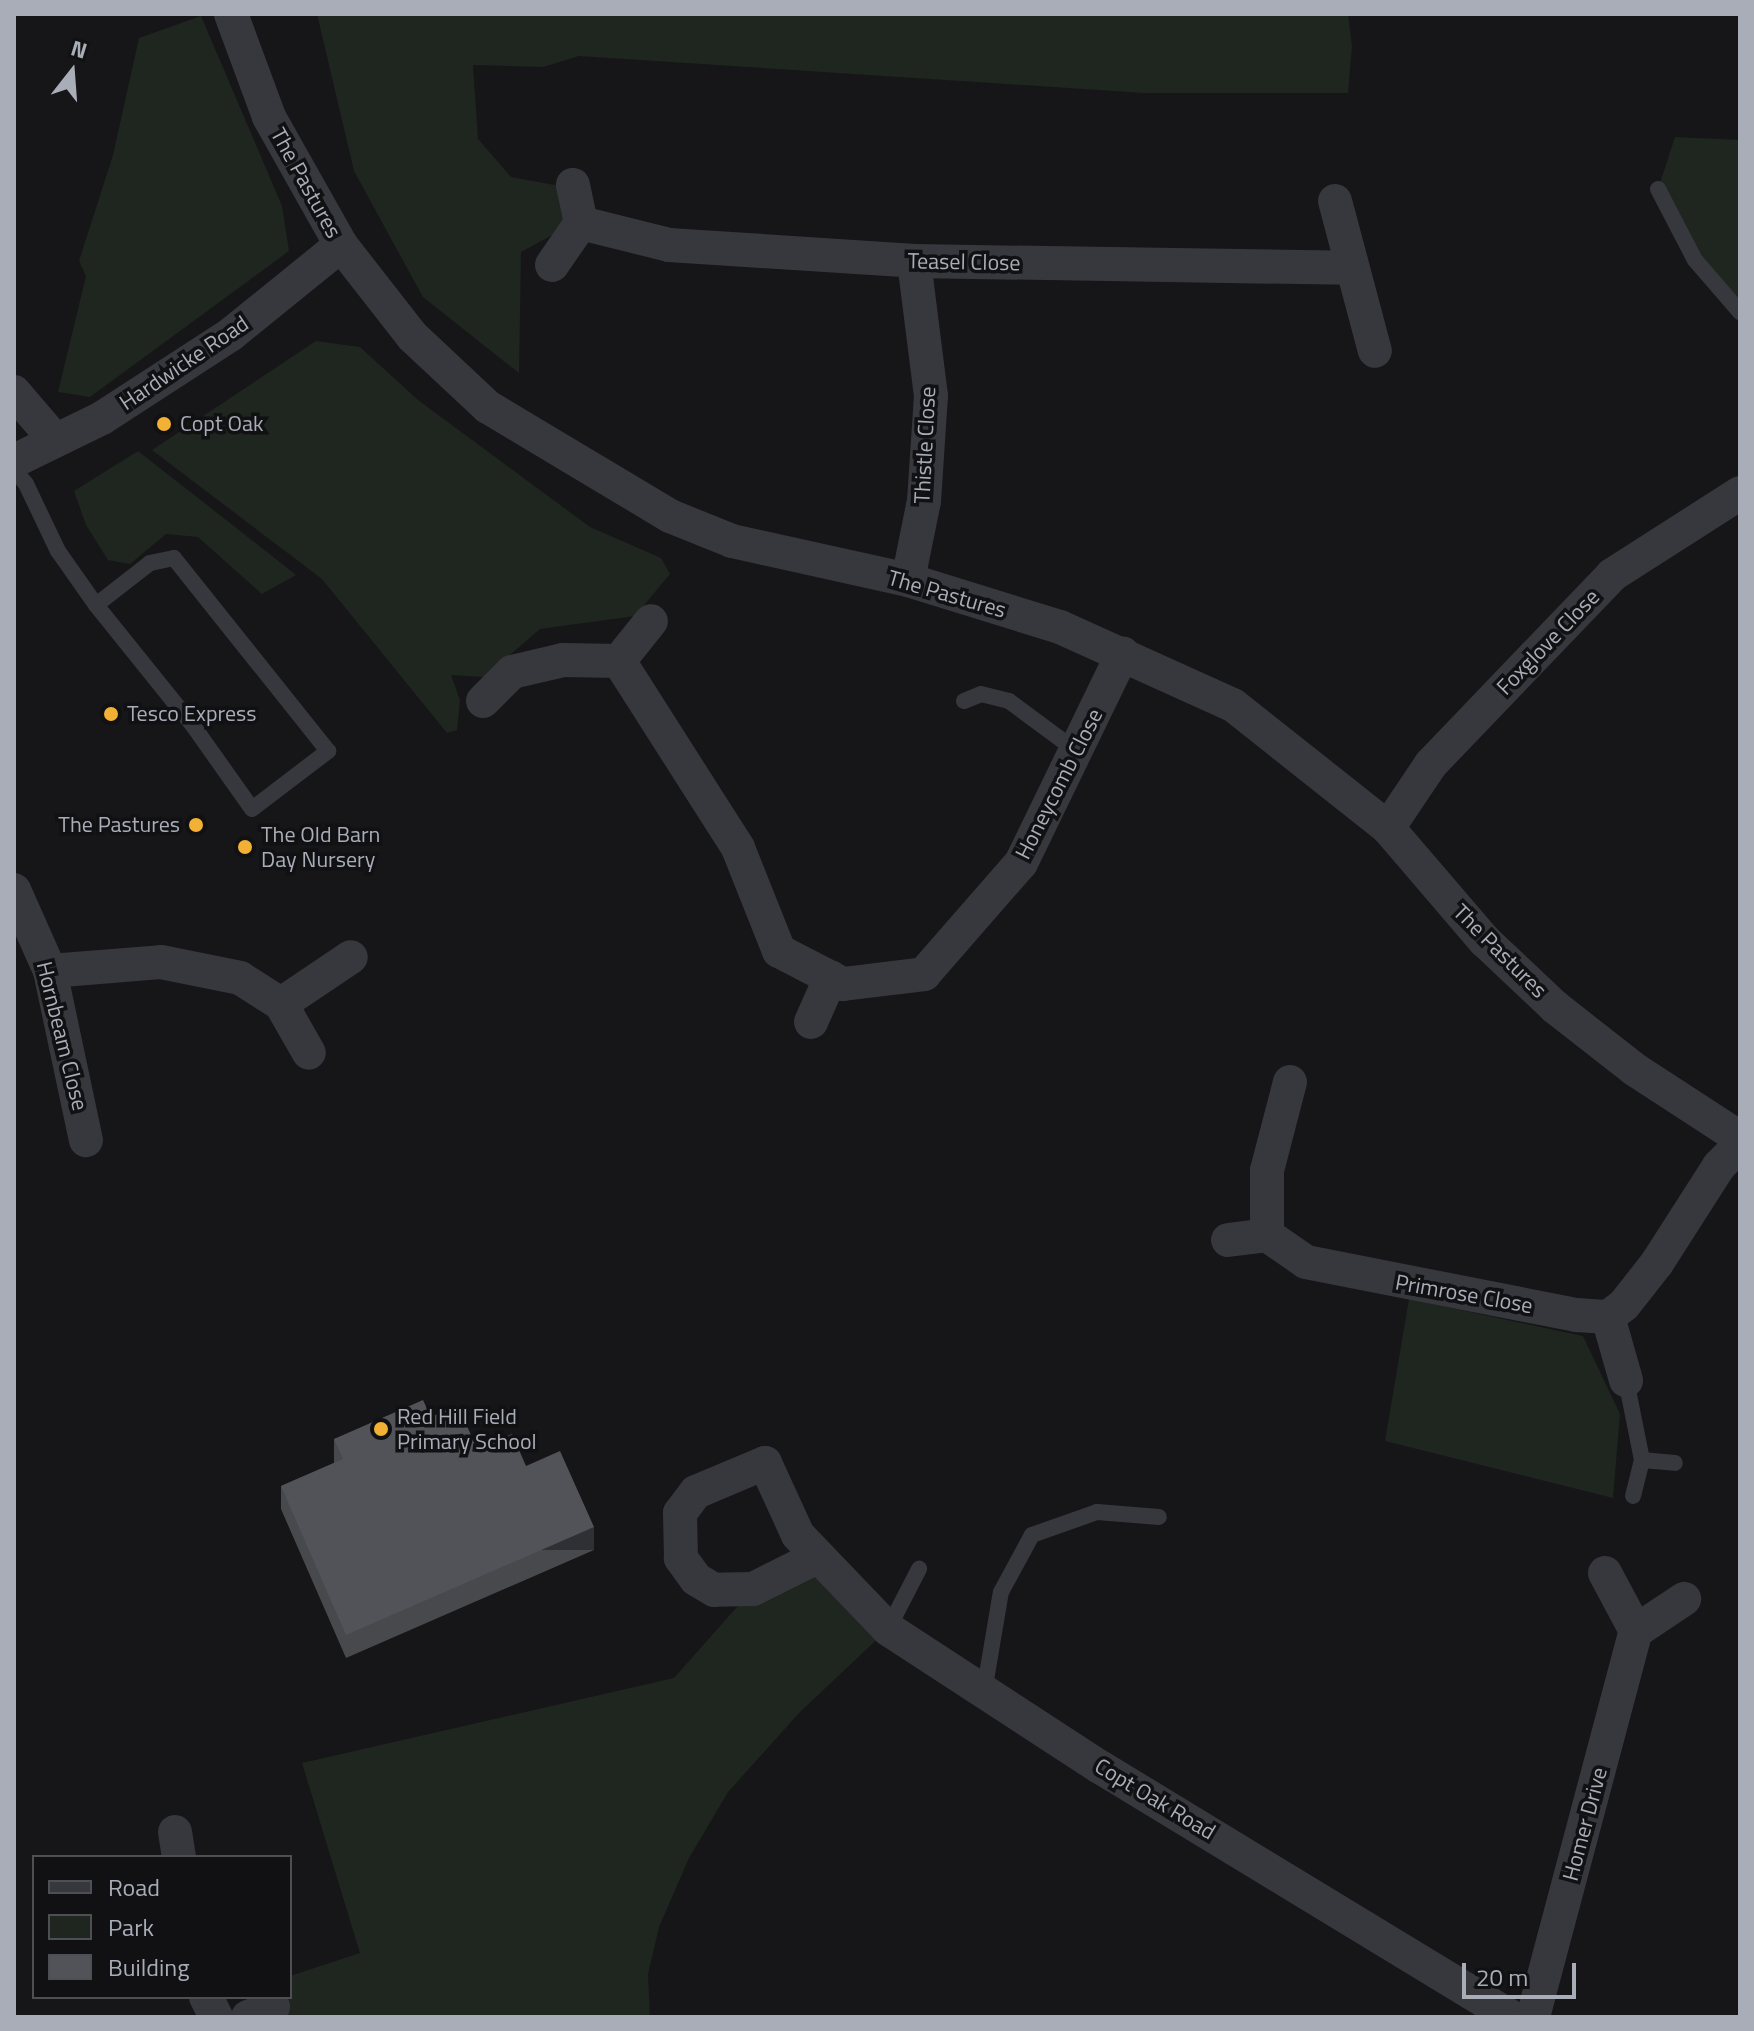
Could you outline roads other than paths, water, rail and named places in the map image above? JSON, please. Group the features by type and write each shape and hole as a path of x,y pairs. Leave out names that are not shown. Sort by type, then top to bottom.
{"street":[{"name":"The Pastures","path":"231,14 269,117 341,245 427,352 488,407 564,456 670,516 732,541 908,580 1060,627 1233,705 1307,759 1388,828 1485,941 1555,1007 1634,1069 1740,1138"},
{"path":"552,265 581,223 573,185"},
{"path":"1335,201 1349,268 1375,351"},
{"name":"Teasel Close","path":"581,223 669,245 914,261 1349,268"},
{"name":"Hardwicke Road","path":"14,461 102,418 230,335 341,245"},
{"name":"Thistle Close","path":"908,580 924,501 931,396 914,261"},
{"path":"14,392 55,440"},
{"name":"Foxglove Close","path":"1388,828 1431,764 1612,575 1740,493"},
{"path":"483,701 512,672 563,660 619,661 651,621"},
{"name":"Honeycomb Close","path":"619,661 738,848 779,951 843,984 924,974 1021,863 1078,752 1123,653"},
{"name":"Hornbeam Close","path":"14,890 50,971 86,1140"},
{"path":"281,1004 351,957"},
{"path":"50,971 161,962 240,978 281,1004 309,1053"},
{"path":"811,1022 831,977"},
{"path":"1228,1240 1267,1235 1267,1170 1290,1082"},
{"path":"1626,1380 1608,1317 1650,1273 1719,1166 1740,1145"},
{"name":"Primrose Close","path":"1267,1235 1306,1262 1362,1276 1608,1317"},
{"name":"Copt Oak Road","path":"815,1558 888,1629 1498,2014"},
{"path":"1605,1573 1636,1631 1684,1599"},
{"name":"Homer Drive","path":"1533,2017 1636,1631"},
{"path":"207,1999 216,2017"}],"lane":[{"path":"1658,189 1695,260 1740,312"},
{"path":"14,470 26,484 58,551 96,605 252,809 328,751 174,558 150,563 96,605"},
{"path":"964,701 981,694 1009,701 1078,752"},
{"path":"1626,1380 1642,1460 1633,1496"},
{"path":"1642,1460 1675,1463"},
{"path":"984,1692 1001,1592 1032,1535 1097,1512 1159,1517"},
{"path":"888,1629 919,1569"}],"place":[{"name":"Copt Oak","path":"164,424"},
{"name":"Tesco Express","path":"111,714"},
{"name":"The Pastures","path":"196,825"},
{"name":"The Old Barn Day Nursery","path":"245,847"},
{"name":"Red Hill Field Primary School","path":"381,1429"}]}
